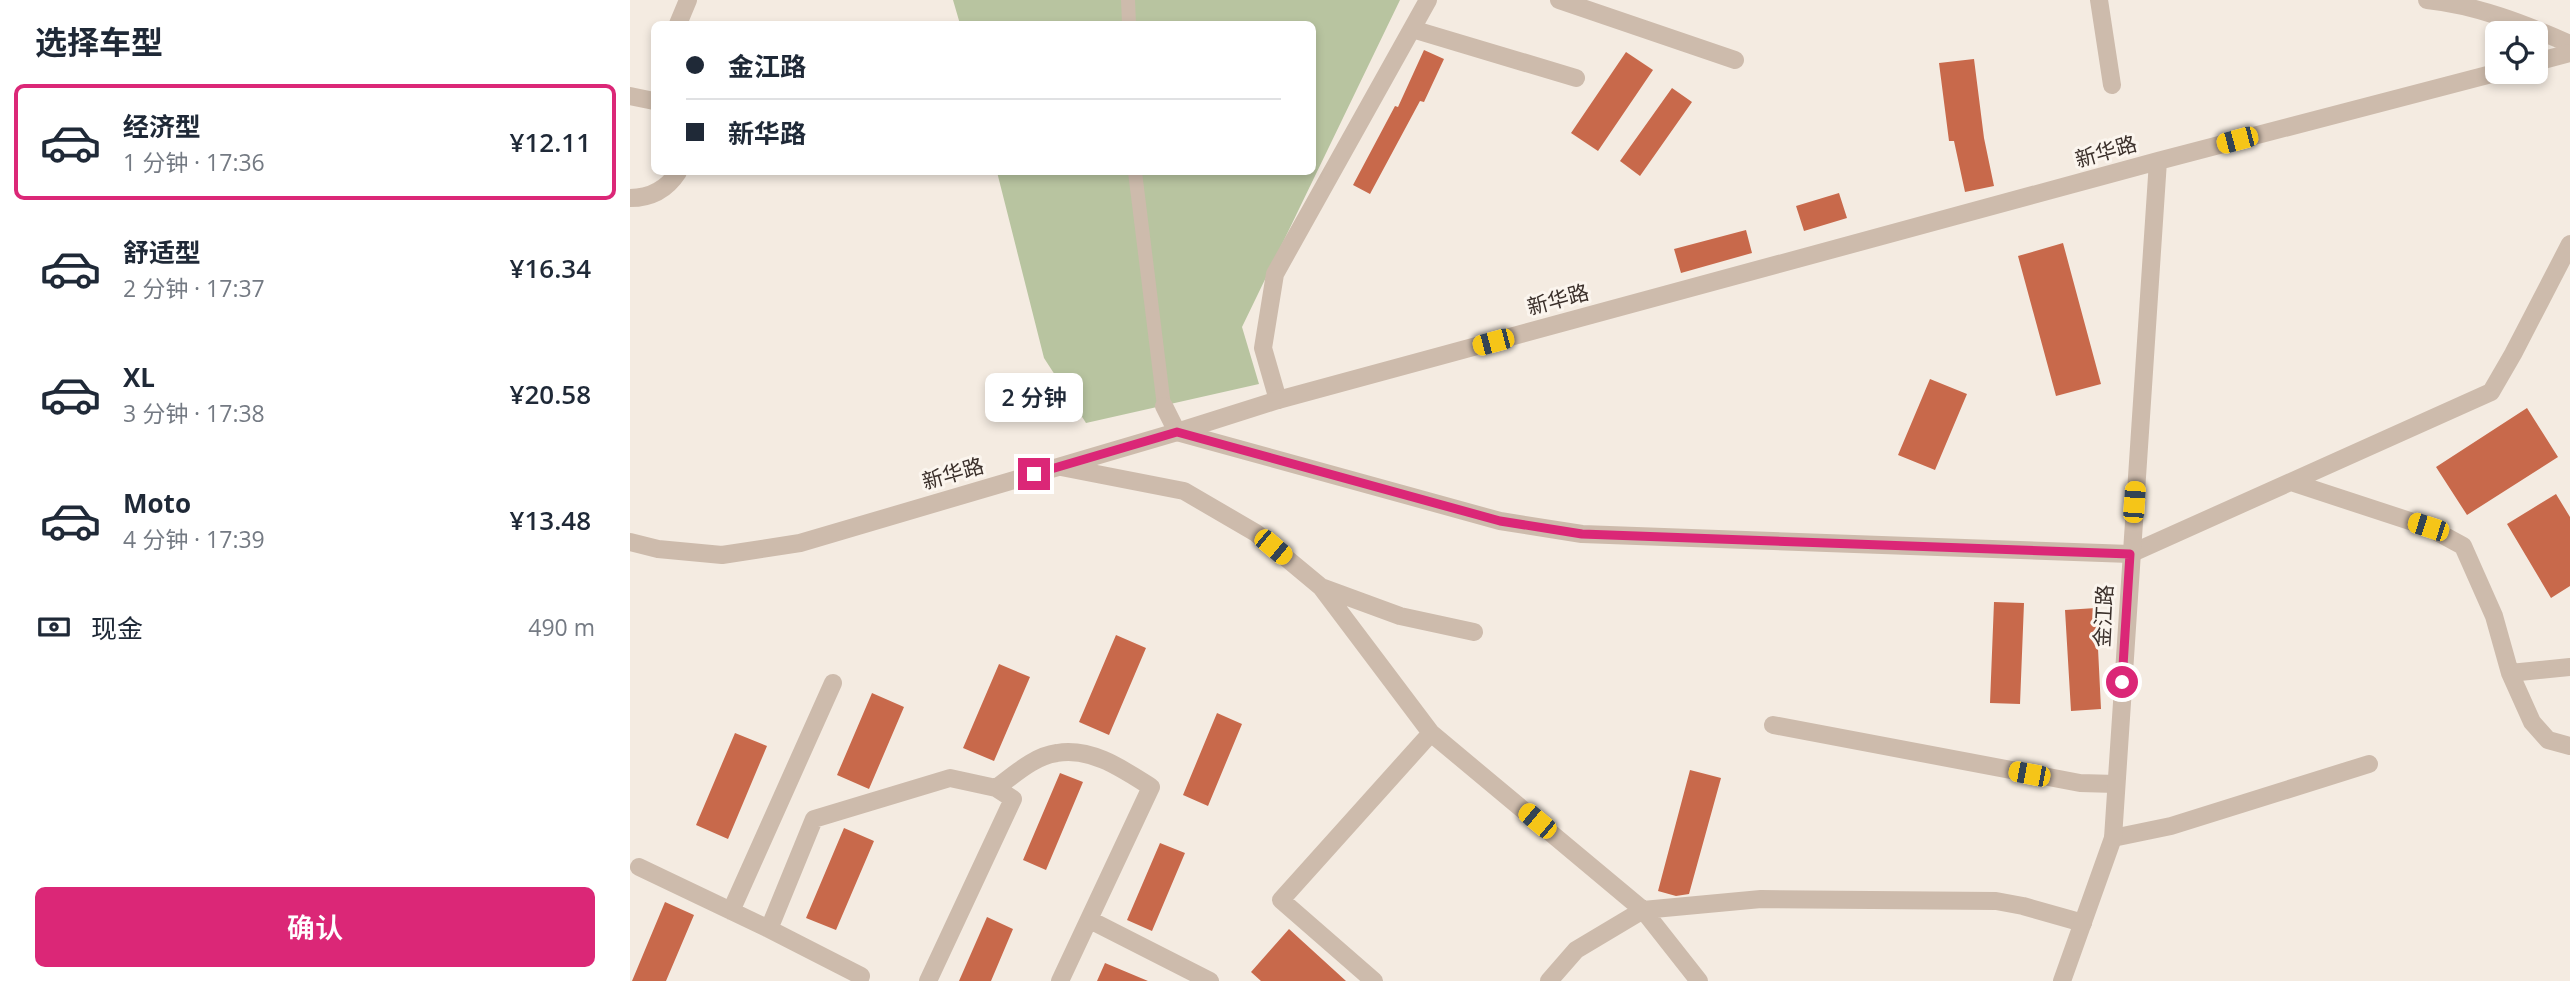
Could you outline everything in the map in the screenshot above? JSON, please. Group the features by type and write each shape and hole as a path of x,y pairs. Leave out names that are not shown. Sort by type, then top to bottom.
{"street":[{"path":"679,21 688,0"},
{"path":"1128,0 1129,21"},
{"path":"1278,400 1263,348 1275,274 1428,0"},
{"path":"1559,0 1735,60"},
{"path":"2099,0 2112,85"},
{"path":"2427,0 2449,2 2531,27 2570,44"},
{"path":"1412,29 1576,78"},
{"path":"2548,59 2570,53"},
{"name":"新华路","path":"630,541 658,549 722,555 800,543 1278,400 2158,161 2485,76"},
{"path":"630,96 651,96"},
{"name":"金江路","path":"2062,981 2113,838 2158,161"},
{"path":"630,198 650,195 660,190 676,175"},
{"path":"1135,175 1164,406 1177,432 1500,521 1582,534 2130,554 2491,392 2570,244"},
{"path":"1060,467 1184,491 1256,533 1321,587 1431,733 1643,910 1699,981"},
{"path":"2291,482 2428,527 2463,546 2494,616 2510,673 2532,722 2548,740 2570,746"},
{"path":"1321,587 1400,616 1474,632"},
{"path":"2510,673 2570,667"},
{"path":"731,911 833,683"},
{"path":"1773,724 2080,783 2116,784"},
{"path":"1374,981 1282,900 1431,733"},
{"path":"996,788 1033,762 1057,753 1091,755 1118,766 1151,788 1060,981"},
{"path":"2113,838 2171,826 2369,764"},
{"path":"769,929 814,819 950,778 996,788 1013,799 928,981"},
{"path":"639,867 769,929 865,979"},
{"path":"1549,981 1576,950 1643,910 1761,899 1996,901 2083,923"},
{"path":"1090,920 1210,981"}],"green space":[{"path":"953,0 1400,0 1316,174 1316,21 959,21"},
{"path":"998,175 1315,175 1242,327 1259,384 1086,423 1044,358"}],"building":[{"path":"1424,50 1444,59 1424,102 1420,101 1370,194 1353,185 1395,106 1398,107"},
{"path":"1626,52 1653,70 1598,151 1571,133"},
{"path":"1974,59 1984,138 1994,186 1965,192 1954,141 1949,141 1939,63"},
{"path":"1672,88 1692,102 1640,176 1620,161"},
{"path":"1839,193 1847,218 1804,231 1796,206"},
{"path":"1746,230 1752,253 1681,273 1674,249"},
{"path":"2063,243 2101,384 2056,396 2018,256"},
{"path":"1930,379 1967,394 1935,470 1898,455"},
{"path":"2527,408 2558,457 2467,515 2436,467"},
{"path":"2556,494 2570,517 2570,586 2551,598 2507,524"},
{"path":"1994,602 2024,603 2020,704 1990,703"},
{"path":"2096,608 2101,709 2071,711 2065,610"},
{"path":"1116,635 1146,648 1109,735 1079,722"},
{"path":"999,664 1030,677 994,761 963,748"},
{"path":"872,693 904,707 869,789 837,775"},
{"path":"1217,713 1242,724 1208,806 1183,795"},
{"path":"735,733 767,746 728,839 696,825"},
{"path":"1690,770 1721,778 1689,894 1676,896 1658,891"},
{"path":"1060,773 1083,782 1046,870 1023,860"},
{"path":"844,828 874,841 836,930 806,918"},
{"path":"1160,843 1185,853 1152,931 1127,920"},
{"path":"665,902 694,915 666,981 632,981"},
{"path":"987,917 1013,929 991,981 959,981"},
{"path":"1289,929 1346,981 1261,981 1251,972"},
{"path":"1105,963 1148,981 1097,981"}],"route":[{"path":"1034,474 1177,432 1500,521 1582,534 2130,554 2122,682"}]}
